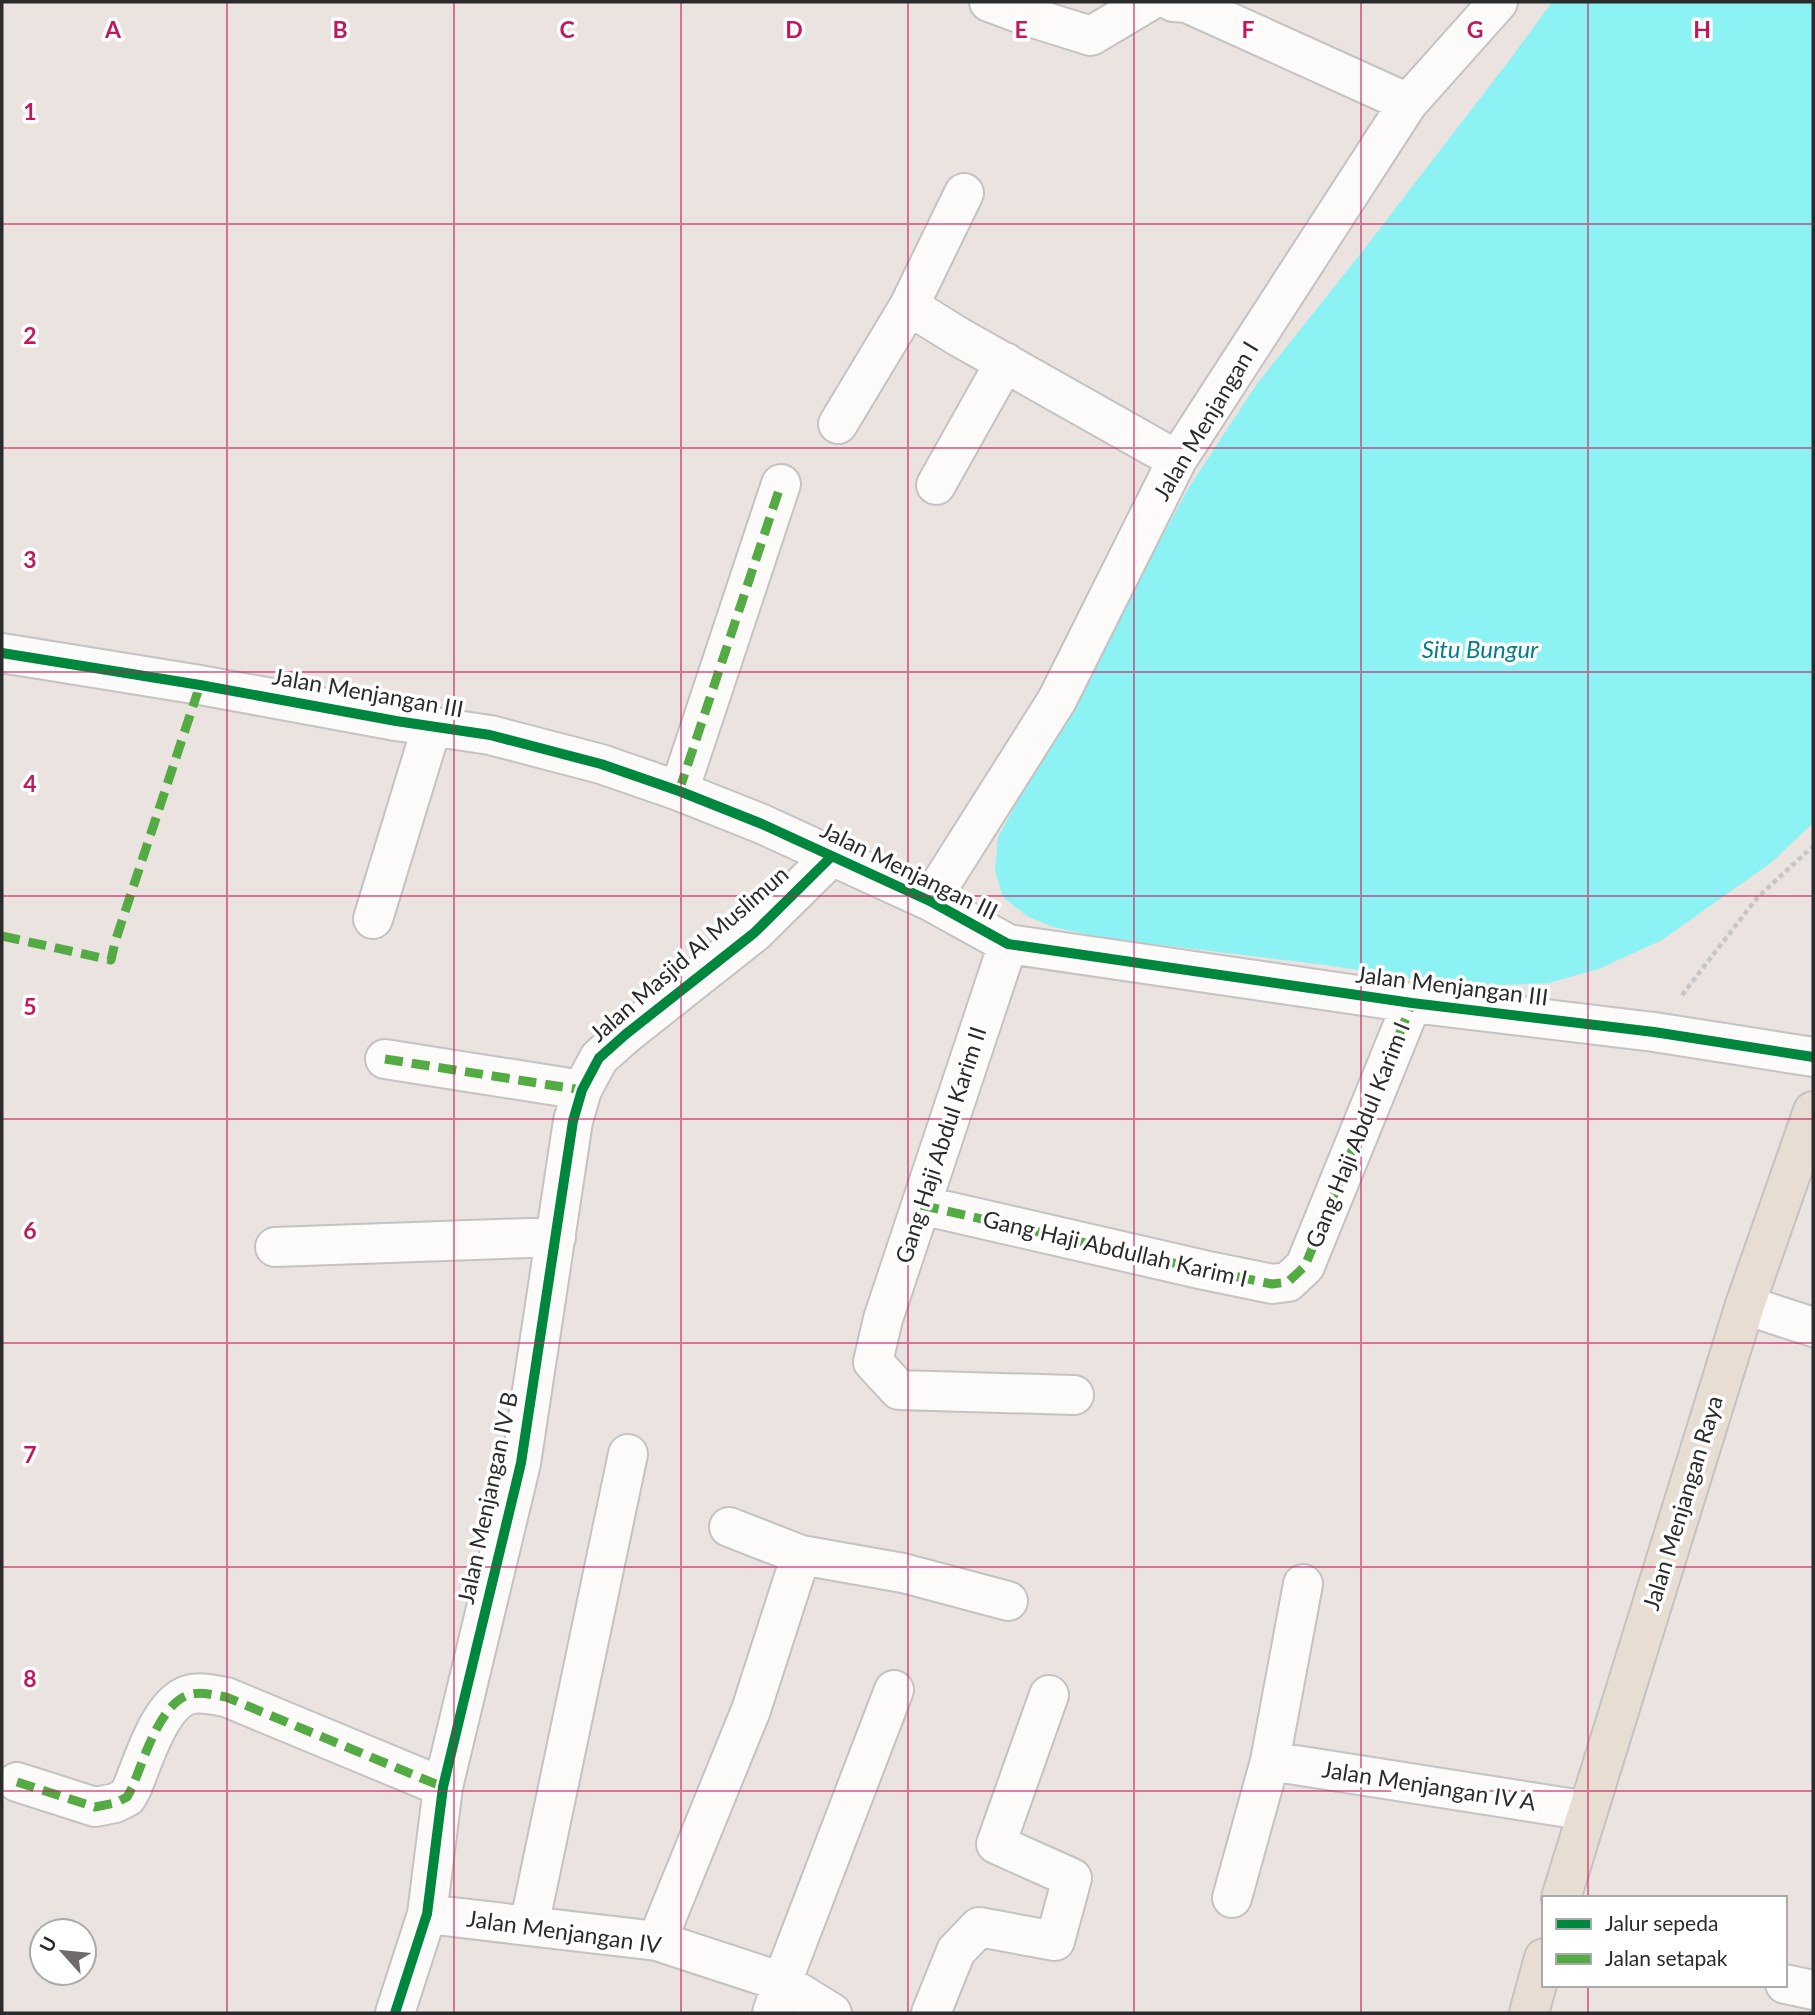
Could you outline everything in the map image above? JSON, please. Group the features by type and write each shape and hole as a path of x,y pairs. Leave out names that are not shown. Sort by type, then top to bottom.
{"main road":[{"name":"Jalan Menjangan Raya","path":"1562,1896 1745,1305 1813,1111"},
{"path":"1530,2013 1542,1966"}],"street":[{"path":"989,2 1091,36 1148,2"},
{"path":"1173,2 1187,3 1408,103"},
{"name":"Jalan Menjangan I","path":"932,902 935,893 1057,699 1177,460 1408,103 1498,2"},
{"path":"838,424 909,306 964,193"},
{"path":"909,306 1177,460"},
{"path":"936,485 1004,362"},
{"path":"679,791 781,484"},
{"name":"Jalan Menjangan III","path":"2,653 490,735 601,764 762,824 932,902 1008,944 1412,1003 1654,1032 1813,1057"},
{"path":"373,919 432,726"},
{"name":"Jalan Masjid Al Muslimun","path":"582,1090 599,1058 754,933 832,856"},
{"name":"Gang Haji Abdul Karim II","path":"1008,944 921,1205 873,1362 899,1390 1074,1395"},
{"name":"Gang Haji Abdul Karim I","path":"1305,1266 1412,1003"},
{"path":"386,1059 582,1090"},
{"name":"Jalan Menjangan IV B","path":"427,1914 443,1787 521,1463 573,1121 582,1090"},
{"name":"Gang Haji Abdullah Karim I","path":"921,1205 1272,1284 1288,1282 1305,1266"},
{"path":"275,1247 556,1237"},
{"path":"1745,1305 1813,1327"},
{"path":"529,1926 628,1454"},
{"path":"729,1527 802,1555 904,1573 1008,1601"},
{"path":"657,1941 751,1710 802,1555"},
{"path":"1232,1898 1270,1760 1303,1584"},
{"path":"777,1997 894,1690"},
{"path":"17,1782 95,1807 115,1803 127,1797 160,1723 173,1704 187,1695 202,1692 226,1697 443,1787"},
{"path":"931,2013 956,1951 979,1927 1055,1941 1072,1878 996,1844 1049,1695"},
{"name":"Jalan Menjangan IV A","path":"1270,1760 1588,1811"},
{"path":"395,2013 427,1914"},
{"name":"Jalan Menjangan IV","path":"427,1914 657,1941 777,1997 832,2013"},
{"path":"1787,1984 1813,1990"}],"path":[{"path":"1654,1032 1757,898 1813,846"}],"water":[{"name":"Situ Bungur","path":"1552,2 1813,2 1813,823 1772,862 1662,940 1601,968 1549,983 1485,986 1408,978 1326,965 1104,938 1053,927 1027,916 1003,897 995,871 998,837 1188,489 1256,385 1361,253"}],"marked path":[{"path":"679,791 781,484"},
{"path":"2,936 111,960 200,685"},
{"path":"921,1205 1204,1270 1272,1284 1288,1282 1305,1266 1412,1003"},
{"path":"385,1059 582,1090"},
{"path":"17,1782 95,1807 115,1803 127,1797 153,1736 169,1710 188,1695 202,1693 226,1697 443,1787"}],"cycle path":[{"path":"2,653 490,735 601,764 762,824 932,902 1008,944 1412,1003 1654,1032 1813,1057"},
{"path":"395,2013 427,1914 443,1787 521,1463 573,1121 582,1090 599,1058 754,933 832,856"}]}
